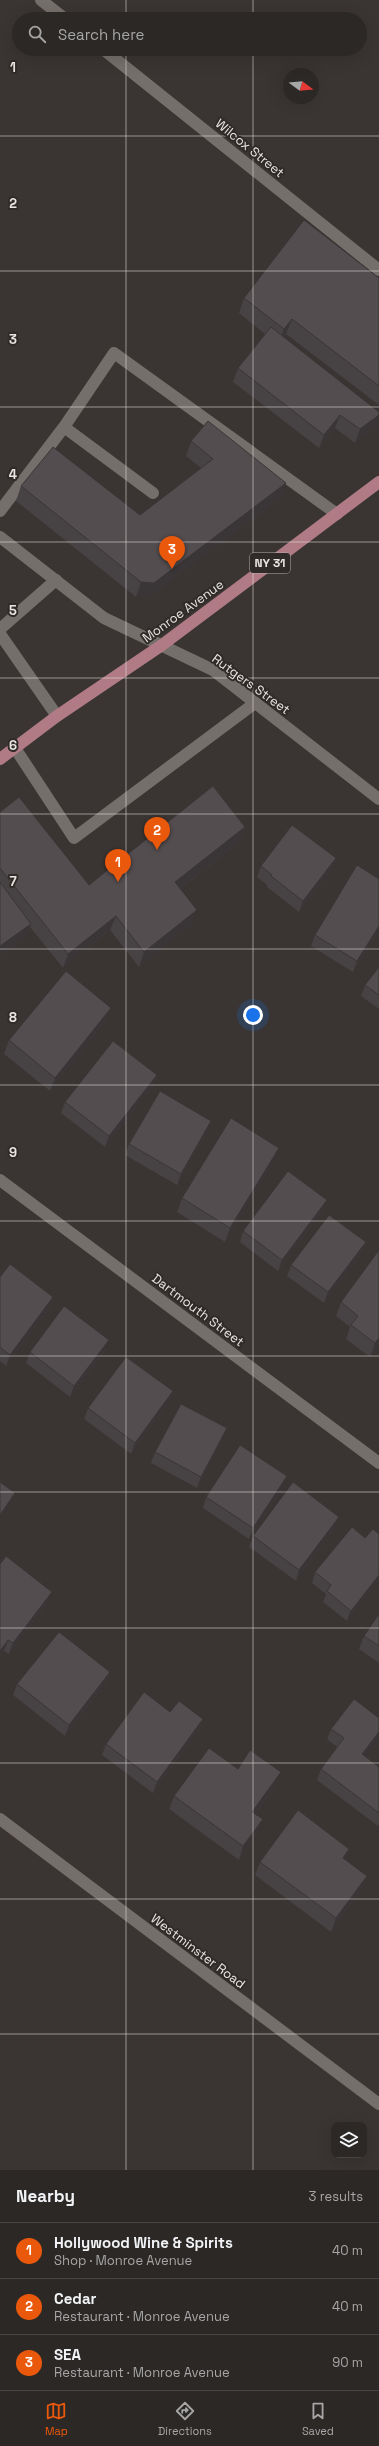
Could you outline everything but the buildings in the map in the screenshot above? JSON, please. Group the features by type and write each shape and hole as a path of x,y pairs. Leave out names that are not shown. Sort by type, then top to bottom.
{"main road":[{"name":"Monroe Avenue","path":"0,759 57,716 162,645 379,482"}],"street":[{"path":"41,0 56,12"},
{"name":"Wilcox Street","path":"112,56 379,270"},
{"path":"0,511 64,427 114,353 337,514"},
{"path":"64,427 153,493"},
{"name":"Rutgers Street","path":"0,537 104,618 213,670 379,799"},
{"path":"0,629 56,580"},
{"path":"0,634 57,716"},
{"path":"15,748 74,838 255,703"},
{"name":"Dartmouth Street","path":"0,1180 379,1463"},
{"name":"Westminster Road","path":"0,1820 379,2104"}],"place":[{"name":"SEA","path":"172,569"},
{"name":"Cedar","path":"157,850"},
{"name":"Hollywood Wine & Spirits","path":"118,882"}]}
